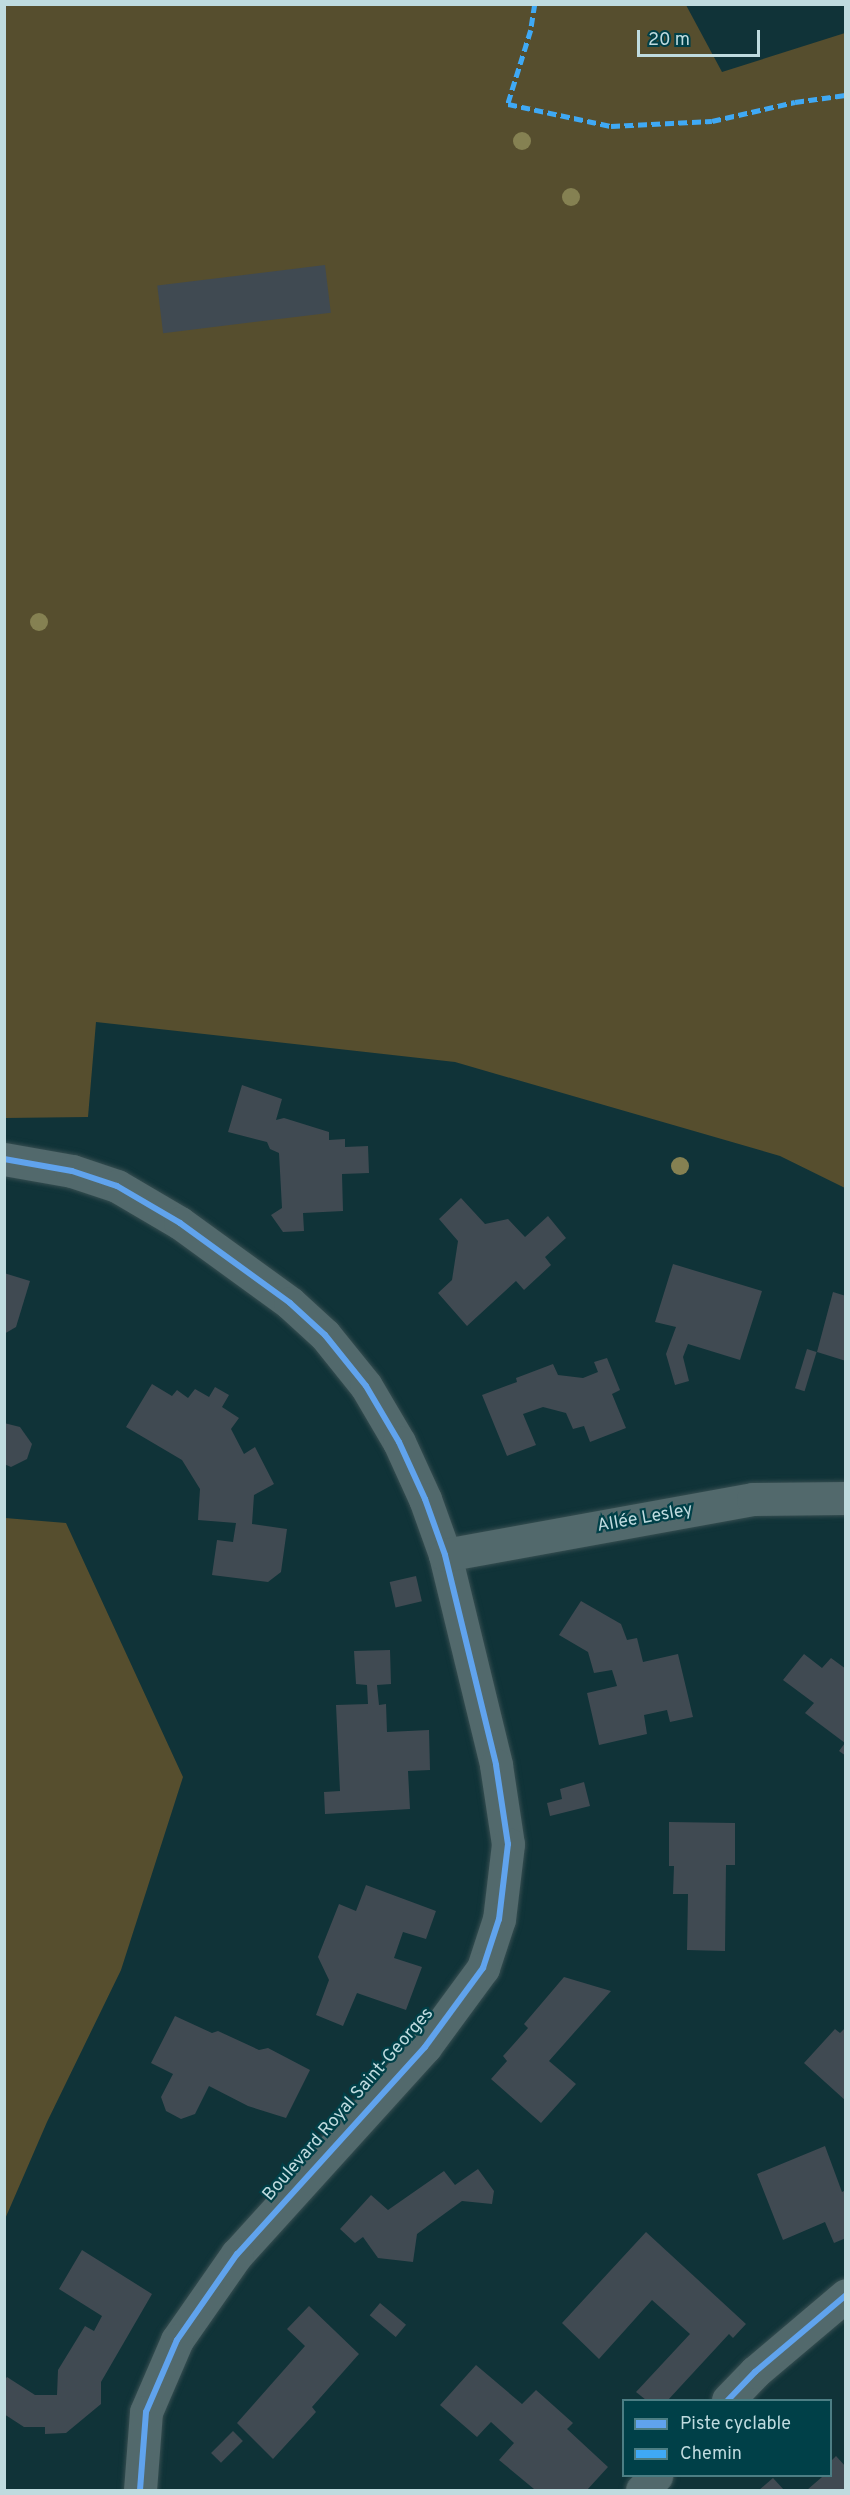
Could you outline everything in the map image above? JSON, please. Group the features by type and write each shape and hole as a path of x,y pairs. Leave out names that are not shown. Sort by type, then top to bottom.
{"street":[{"name":"Boulevard Royal Saint-Georges","path":"4,1159 72,1171 117,1186 180,1223 290,1304 325,1335 366,1386 399,1442 425,1499 445,1555 496,1765 508,1844 499,1918 483,1968 425,2047 237,2253 177,2340 146,2412 140,2490"},
{"name":"Allée Lesley","path":"445,1555 753,1500 846,1498"},
{"path":"729,2399 755,2372 846,2295"},
{"path":"642,2490 655,2477"}],"shaded area":[{"path":"4,5 686,5 722,72 845,33 845,1188 780,1156 455,1062 96,1022 88,1117 5,1118"},
{"path":"5,1518 66,1523 183,1777 121,1970 47,2122 5,2219"}],"building":[{"path":"325,265 331,313 163,333 157,286"},
{"path":"242,1085 282,1099 276,1120 284,1118 329,1132 329,1140 345,1139 345,1147 368,1146 369,1173 342,1174 343,1211 303,1213 304,1231 283,1232 271,1215 282,1208 279,1153 270,1149 267,1142 228,1132"},
{"path":"461,1198 485,1224 508,1219 525,1237 548,1216 566,1238 545,1257 551,1265 524,1290 516,1281 467,1326 438,1293 452,1280 458,1241 439,1219"},
{"path":"673,1264 762,1291 740,1360 688,1344 683,1357 689,1381 675,1385 666,1354 676,1327 655,1322"},
{"path":"4,1273 30,1281 16,1327 4,1334"},
{"path":"833,1292 846,1296 846,1361 817,1352"},
{"path":"807,1349 817,1352 805,1391 795,1388"},
{"path":"607,1358 620,1390 612,1394 626,1428 590,1442 584,1426 573,1429 566,1413 543,1407 523,1414 536,1445 507,1456 482,1395 517,1382 516,1378 553,1364 558,1375 583,1378 598,1372 594,1362"},
{"path":"152,1384 172,1396 177,1390 188,1398 195,1389 209,1397 215,1387 229,1395 222,1407 239,1418 231,1429 244,1454 255,1447 274,1484 254,1495 252,1524 287,1529 281,1572 268,1582 212,1575 217,1540 233,1542 236,1523 198,1520 200,1489 182,1460 126,1427"},
{"path":"4,1423 20,1427 32,1444 27,1459 11,1467 4,1464"},
{"path":"416,1576 422,1601 396,1607 390,1582"},
{"path":"581,1601 621,1624 627,1640 637,1638 643,1662 678,1654 693,1717 670,1722 667,1710 644,1715 647,1734 599,1745 587,1693 617,1686 612,1670 594,1673 588,1652 559,1635"},
{"path":"390,1650 391,1684 377,1685 379,1705 386,1704 387,1732 429,1730 430,1770 408,1771 410,1809 325,1814 324,1792 340,1791 336,1705 368,1704 367,1685 356,1684 354,1651"},
{"path":"804,1654 822,1668 831,1658 846,1669 846,1756 839,1751 845,1743 805,1713 814,1703 783,1680"},
{"path":"584,1782 590,1806 550,1816 547,1803 562,1799 560,1789"},
{"path":"669,1822 735,1823 735,1865 726,1865 725,1951 687,1950 688,1894 673,1894 674,1866 669,1866"},
{"path":"366,1885 436,1911 426,1939 403,1932 394,1958 422,1967 406,2010 357,1993 343,2026 316,2015 329,1980 318,1957 339,1904 356,1911"},
{"path":"564,1977 611,1991 549,2061 576,2084 541,2123 491,2079 507,2061 503,2056 528,2028 524,2024"},
{"path":"175,2016 212,2033 218,2031 259,2050 268,2048 310,2070 286,2118 248,2106 209,2086 195,2114 181,2119 166,2111 161,2097 173,2074 151,2063"},
{"path":"846,2027 846,2101 804,2063 835,2029 840,2033"},
{"path":"825,2146 842,2192 846,2190 846,2238 834,2243 825,2222 783,2240 757,2174"},
{"path":"478,2169 494,2191 492,2204 462,2201 429,2225 417,2234 413,2262 378,2258 363,2237 355,2243 340,2229 371,2195 388,2210 444,2171 455,2185"},
{"path":"646,2232 746,2324 733,2338 729,2334 669,2399 645,2399 636,2392 690,2334 652,2300 599,2359 562,2323"},
{"path":"82,2250 152,2294 101,2382 101,2404 66,2433 45,2434 45,2427 24,2427 4,2414 4,2381 7,2377 35,2395 57,2395 58,2370 85,2326 94,2331 102,2316 59,2289"},
{"path":"380,2303 406,2325 396,2337 370,2315"},
{"path":"309,2306 359,2354 312,2407 316,2412 273,2459 237,2423 305,2346 287,2329"},
{"path":"476,2365 522,2404 536,2390 573,2423 567,2429 608,2467 587,2490 532,2490 534,2489 499,2460 514,2443 491,2422 477,2437 440,2405"},
{"path":"233,2431 243,2441 221,2463 211,2453"},
{"path":"836,2456 846,2467 846,2490 807,2490 822,2477 832,2477 832,2460"},
{"path":"773,2478 784,2490 759,2490"}],"marked path":[{"path":"535,4 531,30 508,104 611,126 712,121 795,102 846,95"}],"cycle path":[{"path":"4,1159 72,1171 117,1186 180,1223 290,1303 325,1335 366,1386 399,1442 425,1499 445,1555 496,1765 508,1844 499,1919 483,1968 425,2047 237,2254 177,2340 146,2412 140,2490"},
{"path":"729,2399 755,2372 846,2295"}]}
